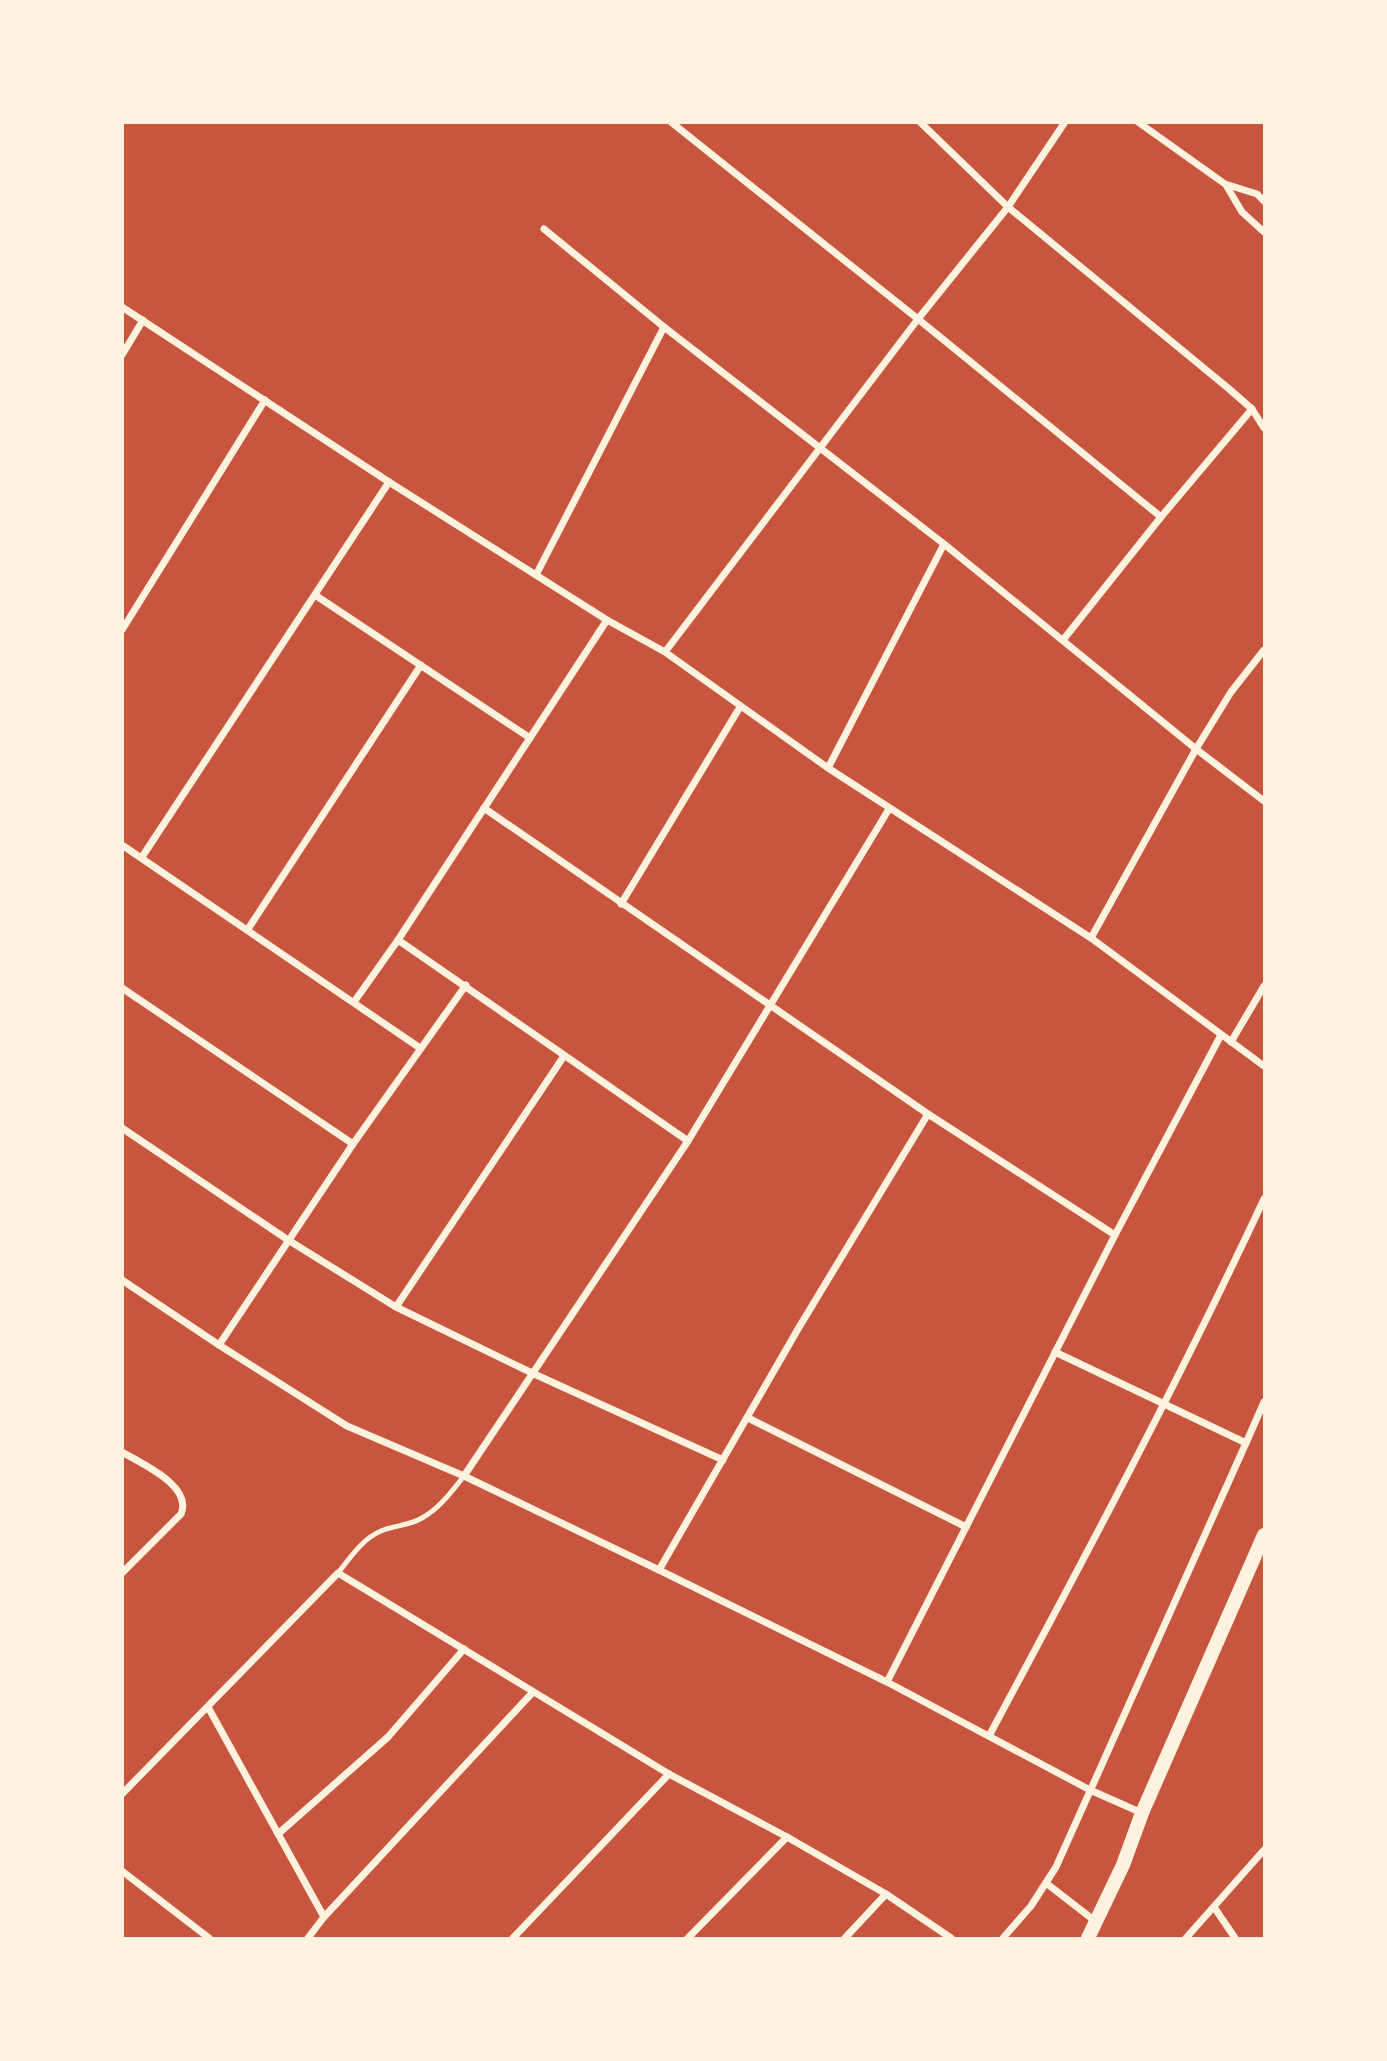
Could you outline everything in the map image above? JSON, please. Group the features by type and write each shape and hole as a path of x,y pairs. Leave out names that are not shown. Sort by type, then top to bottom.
{"main road":[{"path":"1088,1938 1123,1865 1142,1813 1265,1535"}],"street":[{"path":"671,122 1161,517"},
{"path":"920,122 1008,207 1252,410 1265,428"},
{"path":"665,652 918,319 1008,207 1065,122"},
{"path":"1138,122 1225,184 1261,192 1265,201"},
{"path":"1225,184 1242,212 1265,232"},
{"path":"544,229 664,327 944,544 1196,749 1265,801"},
{"path":"122,307 388,482 607,620 665,652 889,809 1091,938 1265,1066"},
{"path":"122,355 143,320"},
{"path":"536,575 664,327"},
{"path":"122,630 265,400"},
{"path":"1063,640 1161,517 1252,410"},
{"path":"142,857 388,482"},
{"path":"828,768 944,544"},
{"path":"315,595 530,738"},
{"path":"354,1002 398,940 607,620"},
{"path":"1091,938 1196,749 1231,692 1265,650"},
{"path":"248,929 421,665"},
{"path":"621,904 740,707"},
{"path":"484,808 928,1114 1115,1235"},
{"path":"464,1476 688,1141 889,809"},
{"path":"122,845 420,1048"},
{"path":"398,940 688,1141"},
{"path":"219,1345 353,1144 466,985"},
{"path":"1231,1042 1265,986"},
{"path":"122,988 353,1144"},
{"path":"887,1682 1115,1235 1221,1035"},
{"path":"396,1307 564,1056"},
{"path":"659,1570 928,1114"},
{"path":"122,1128 288,1240 396,1307 723,1461"},
{"path":"989,1736 1116,1500 1265,1199"},
{"path":"122,1280 347,1426 464,1476 659,1570 887,1682 1090,1790 1142,1813"},
{"path":"1055,1352 1247,1443"},
{"path":"1003,1938 1031,1906 1056,1867 1265,1402"},
{"path":"748,1418 966,1527"},
{"path":"122,1451 174,1485 181,1493 184,1505 181,1514 122,1573"},
{"path":"122,1794 338,1573 669,1774 787,1836 886,1894 951,1938"},
{"path":"278,1834 388,1737 464,1650"},
{"path":"308,1938 324,1917 533,1692"},
{"path":"208,1707 324,1917"},
{"path":"513,1938 669,1774"},
{"path":"688,1938 787,1836"},
{"path":"1185,1938 1265,1850"},
{"path":"122,1871 209,1938"},
{"path":"1046,1883 1097,1922"},
{"path":"845,1938 886,1894"},
{"path":"1214,1907 1235,1938"}],"lane":[{"path":"338,1573 370,1537 424,1518 442,1504 464,1476"}]}
